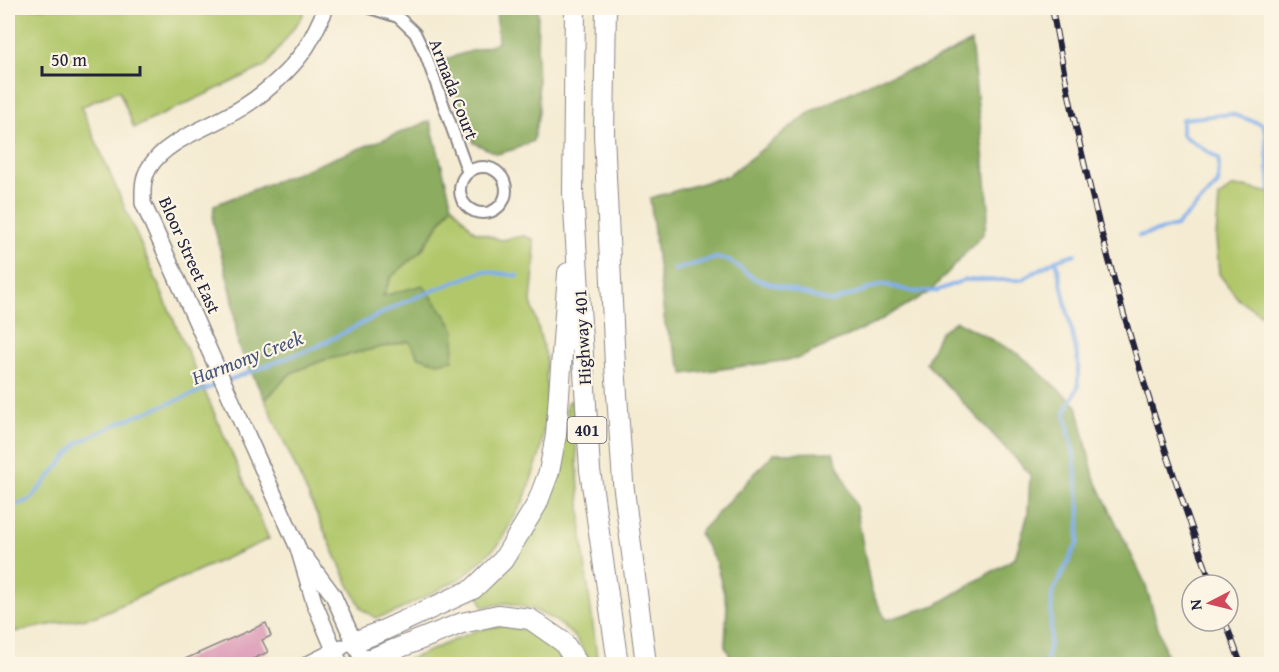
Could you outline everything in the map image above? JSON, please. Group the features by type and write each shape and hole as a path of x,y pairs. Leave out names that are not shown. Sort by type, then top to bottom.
{"highway":[{"name":"Highway 401","path":"575,8 573,193 590,471 618,664"},
{"name":"Highway 401","path":"606,8 604,134 615,365 623,482 646,664"},
{"path":"354,642 473,589 503,560 537,504 549,472 556,435 573,193"},
{"path":"361,664 462,623 498,615 530,619 563,642 578,664"}],"main road":[{"name":"Bloor Street East","path":"326,8 310,41 284,74 245,106 176,143 161,154 149,168 143,183 143,203 298,548 314,602 337,657"},
{"name":"Bloor Street East","path":"298,548 333,595 361,664"},
{"path":"308,664 337,657 354,642"}],"street":[{"name":"Armada Court","path":"370,8 398,17 415,33 426,56 468,173"},
{"path":"482,167 496,171 504,183 504,198 500,205 488,212 480,213 467,206 462,200 460,185 468,173 482,167"}],"green space":[{"path":"8,8 305,8 302,17 266,66 134,128 119,90 81,107 269,539 96,616 8,633"},
{"path":"496,8 538,8 539,112 533,141 497,154 474,143 445,59 498,43"},
{"path":"971,42 989,208 984,233 930,292 872,325 797,359 684,374 665,324 650,198 727,176 812,111 878,79 923,66"},
{"path":"430,121 452,205 421,251 391,277 383,296 423,285 455,331 453,360 438,363 419,357 409,341 324,360 291,373 265,400 238,345 232,295 213,222 214,205"},
{"path":"1232,187 1244,187 1271,193 1271,321 1238,299 1219,274 1216,239 1219,197"},
{"path":"452,205 474,231 501,240 524,236 533,239 535,259 531,301 546,357 547,406 540,454 524,500 499,544 463,577 394,613 375,618 362,609 347,581 265,400 291,373 324,360 409,341 419,357 383,296 391,277 421,251"},
{"path":"956,321 1019,354 1077,406 1094,477 1145,583 1169,664 734,664 725,646 727,605 716,563 699,533 774,453 833,452 856,507 871,590 886,620 936,605 1015,558 1028,514 1030,474 926,363 940,332"},
{"path":"573,400 583,548 598,664 591,664 576,638 556,621 532,609 507,603 483,607 479,595 523,546 549,503 562,459 567,403"},
{"path":"503,625 529,631 550,645 564,664 402,664 475,631"}],"building":[{"path":"266,623 271,636 262,640 268,652 255,658 239,664 174,664"}],"waterway":[{"name":"Harmony Creek","path":"1139,236 1176,226 1218,184 1219,159 1182,135 1182,119 1231,114 1262,124 1266,133 1272,192"},
{"name":"Harmony Creek","path":"674,270 716,258 729,260 755,279 831,302 883,284 914,292 936,291 964,280 1021,280 1056,260 1075,254"},
{"path":"1046,664 1050,641 1052,594 1078,542 1080,511 1074,455 1065,412 1078,387 1078,360 1056,260"},
{"name":"Harmony Creek","path":"226,381 316,347 402,303 483,271 518,276"},
{"name":"Harmony Creek","path":"8,507 30,500 78,443 121,422 219,384"}],"railway":[{"path":"1052,8 1066,82 1100,228 1163,443 1208,573"},
{"path":"1229,633 1241,664"}]}
